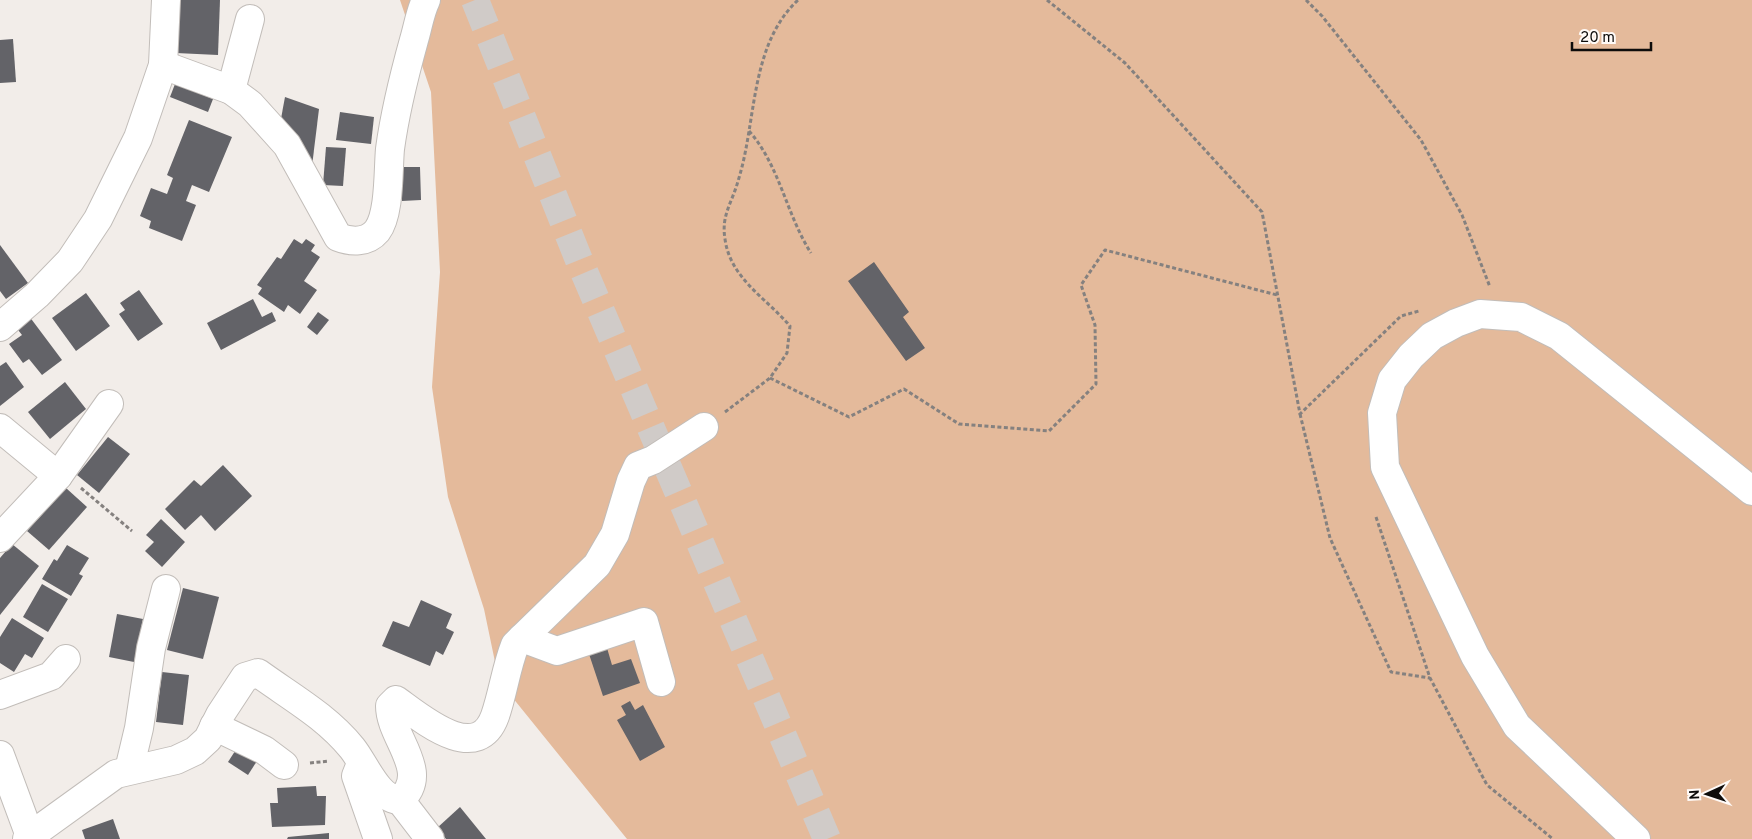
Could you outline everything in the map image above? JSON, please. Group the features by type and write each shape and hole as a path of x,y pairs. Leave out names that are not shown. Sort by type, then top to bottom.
{"street":[{"path":"0,327 37,295 70,261 98,219 138,138 163,65 166,0"},
{"path":"163,65 231,90 250,104 287,145 338,237 348,241 360,240 371,236 378,230 388,196 390,149 405,72 426,0"},
{"path":"231,90 250,19"},
{"path":"1636,839 1517,726 1475,656 1385,467 1382,413 1392,380 1411,356 1432,336 1480,314 1521,317 1559,336 1752,491"},
{"path":"0,538 60,474 109,404"},
{"path":"0,755 28,838 116,774 176,760 188,754 208,739 245,676 258,673 325,720 361,760 382,792 392,800 400,800 407,794 411,786 413,772 401,737 390,715 390,706 396,700 438,729 459,738 475,738 488,729 495,717 515,645 597,565 615,534 631,481 638,466 704,427"},
{"path":"0,428 60,474"},
{"path":"129,770 139,728 151,648 166,589"},
{"path":"522,638 556,651 644,622 661,682"},
{"path":"0,695 51,676 66,659"},
{"path":"214,726 264,750 284,765"},
{"path":"361,760 356,776 378,839"},
{"path":"400,800 430,839"}],"path":[{"path":"704,427 770,378 787,353 790,326 748,286 732,263 725,240 725,212 738,181 765,54 774,31 788,10 798,0"},
{"path":"1047,0 1125,62 1262,212 1300,414 1330,538 1392,672 1430,678"},
{"path":"1306,0 1322,16 1421,140 1462,215 1490,289 1481,291"},
{"path":"748,131 763,147 798,233 811,253"},
{"path":"770,378 849,417 904,389 959,424 1049,431 1096,384 1095,325 1081,286 1105,250 1278,295"},
{"path":"1300,414 1400,316 1428,308"},
{"path":"60,474 132,531"},
{"path":"1398,495 1375,514 1430,678 1487,785 1553,839"},
{"path":"284,765 361,760"}],"shaded area":[{"path":"400,0 1752,0 1752,839 627,839 499,681 484,609 448,497 432,387 440,272 431,92"}],"building":[{"path":"179,0 220,0 218,55 176,53"},
{"path":"13,39 16,82 0,83 0,40"},
{"path":"175,84 213,99 208,112 170,97"},
{"path":"285,97 319,109 312,166 280,124"},
{"path":"340,112 374,117 371,144 336,140"},
{"path":"189,120 232,137 209,192 192,185 186,201 196,205 182,241 149,228 151,221 140,216 151,188 167,194 173,178 167,175"},
{"path":"326,147 346,148 343,186 323,185"},
{"path":"401,167 420,167 421,200 402,201"},
{"path":"294,239 302,244 306,239 315,245 311,251 320,257 304,281 317,290 300,314 288,305 284,312 258,294 262,288 257,285 277,257 281,259"},
{"path":"0,245 28,283 6,299 0,291"},
{"path":"874,262 909,312 903,317 925,348 906,361 848,281"},
{"path":"139,290 163,324 138,341 119,314 125,310 120,303"},
{"path":"86,293 110,326 76,351 52,318"},
{"path":"253,299 262,317 272,312 276,321 221,350 207,323"},
{"path":"318,312 329,320 317,335 307,327"},
{"path":"29,316 62,360 42,375 29,359 23,363 9,344 22,335 15,326"},
{"path":"6,362 24,387 0,406 0,366"},
{"path":"65,382 86,409 50,439 28,412"},
{"path":"108,437 130,454 99,493 77,475"},
{"path":"223,465 252,496 215,531 201,515 185,530 165,509 194,480 201,486"},
{"path":"66,488 87,507 49,550 27,531"},
{"path":"161,519 185,542 162,567 145,551 154,542 146,535"},
{"path":"12,544 39,566 0,615 0,558"},
{"path":"67,545 89,558 79,574 83,576 71,596 42,579 54,559 57,561"},
{"path":"42,584 68,599 48,632 23,617"},
{"path":"183,588 219,597 203,659 167,650"},
{"path":"421,600 452,614 446,628 454,632 443,655 436,651 430,666 382,646 393,621 409,627"},
{"path":"117,614 143,619 134,662 109,657"},
{"path":"12,618 44,638 32,658 25,654 14,672 0,663 0,637"},
{"path":"607,648 612,665 631,659 640,683 603,696 589,654"},
{"path":"162,672 189,675 183,725 156,722"},
{"path":"630,701 635,710 643,705 665,747 640,761 617,720 626,715 621,706"},
{"path":"237,748 257,761 248,775 228,762"},
{"path":"316,786 317,796 326,796 325,825 272,827 270,803 278,803 277,788"},
{"path":"460,807 486,839 446,839 437,828"},
{"path":"113,819 120,839 85,839 82,830"},
{"path":"329,833 329,839 287,839 288,837"}],"tunnel":[{"path":"475,0 579,260 827,839"}]}
